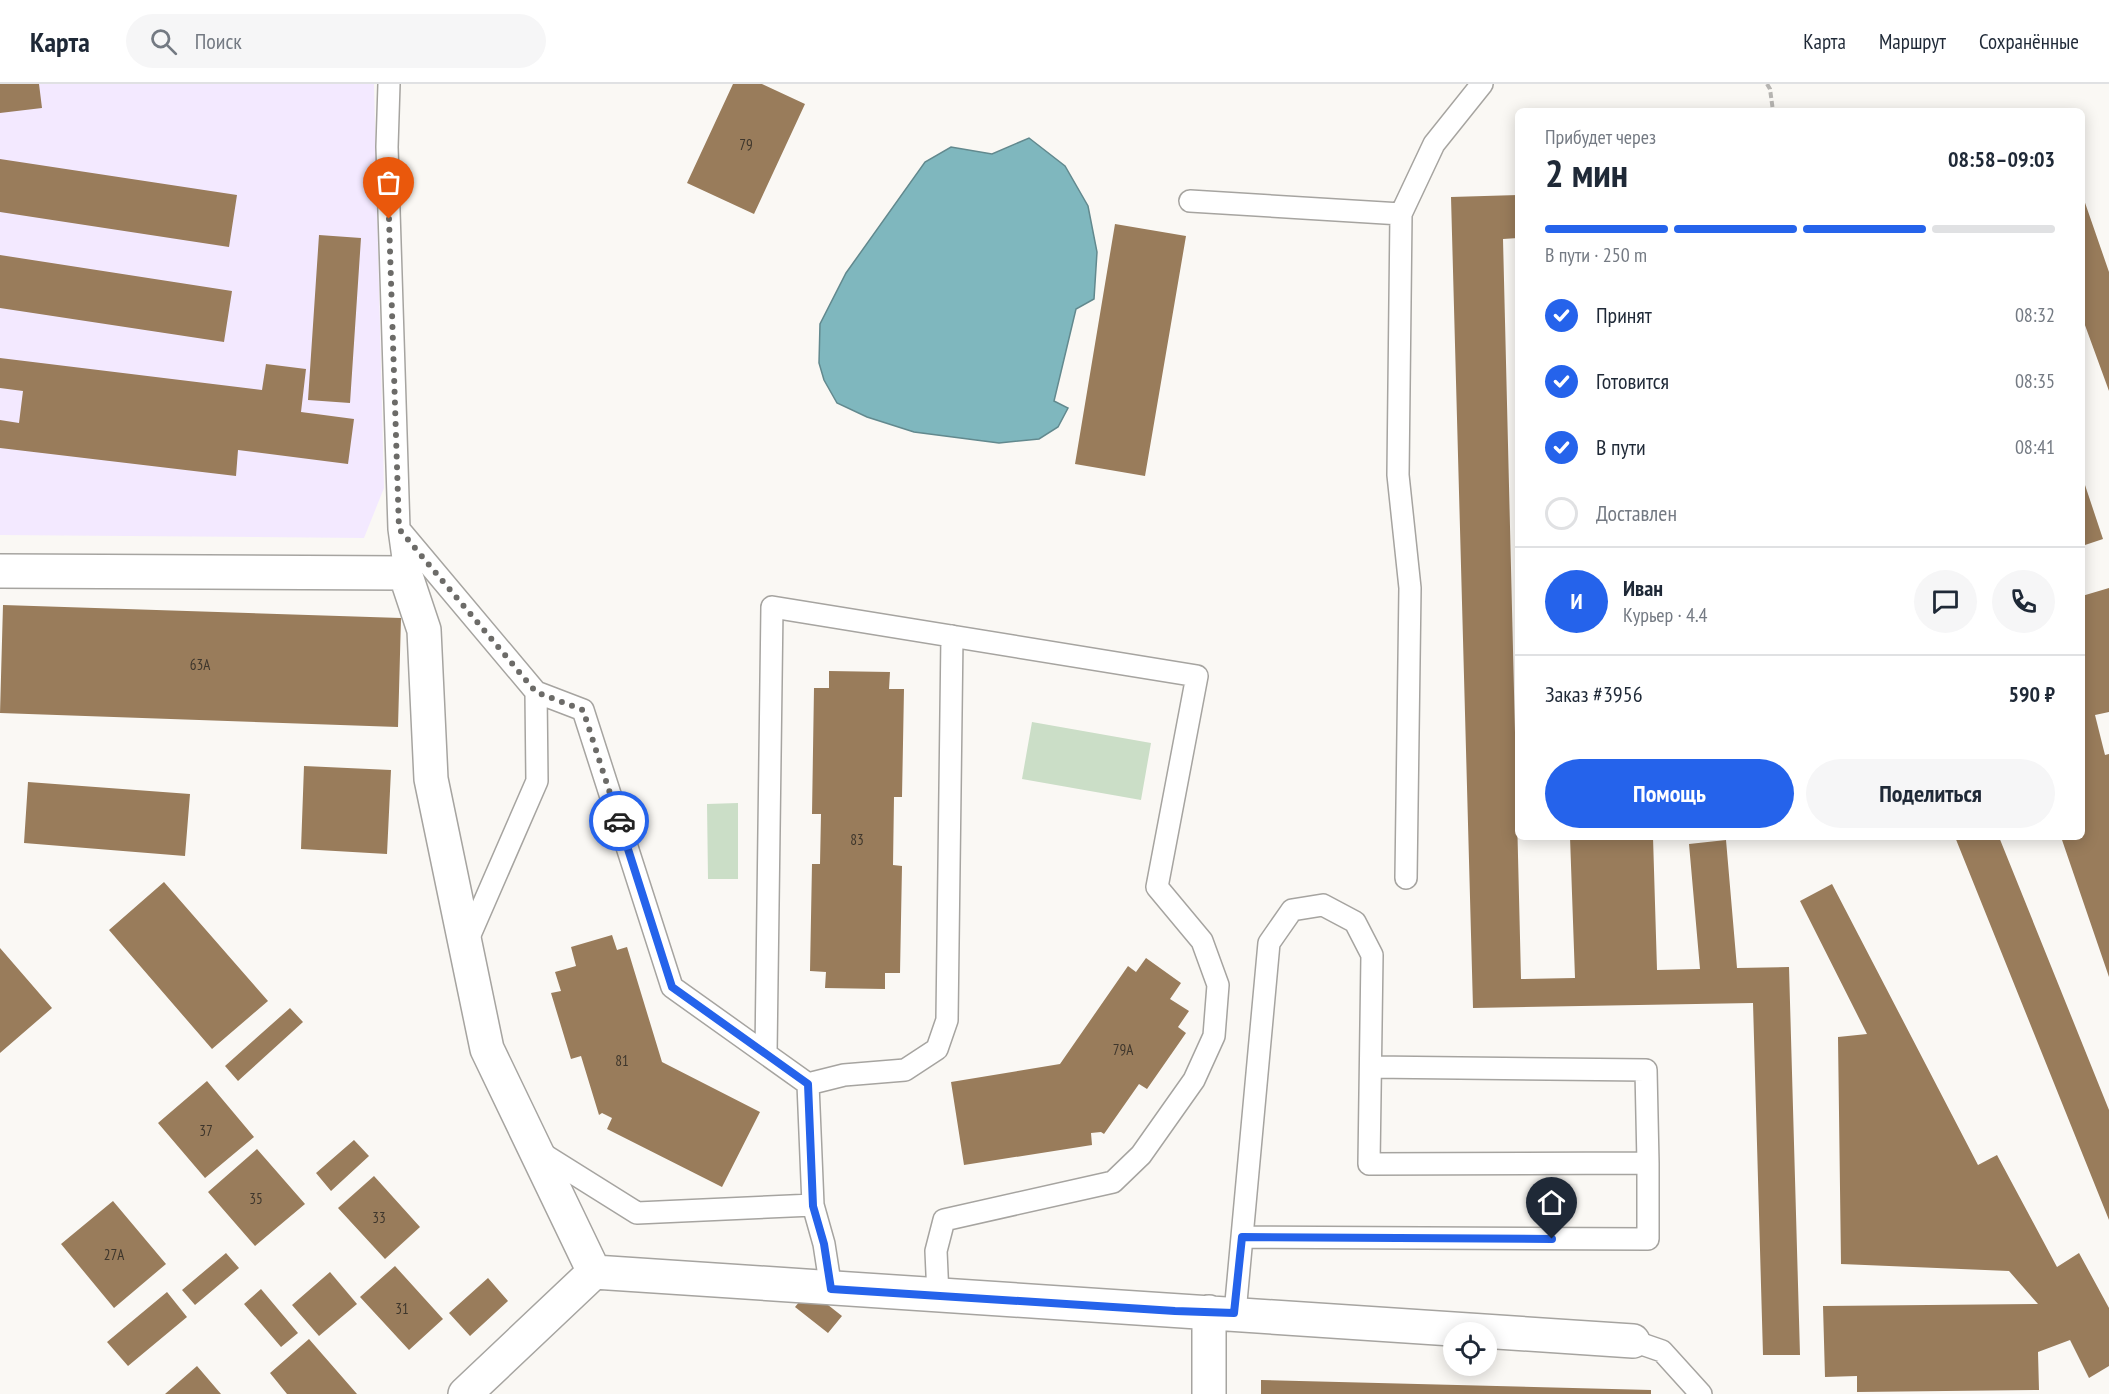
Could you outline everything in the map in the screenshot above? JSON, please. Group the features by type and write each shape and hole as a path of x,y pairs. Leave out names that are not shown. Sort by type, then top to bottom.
{"street":[{"path":"0,571 405,573 424,630 431,779 487,1049 594,1272"},
{"path":"465,1394 594,1272 1633,1341"},
{"path":"1209,1394 1222,1313"}],"lane":[{"path":"389,84 387,147 399,529 405,573"},
{"path":"1406,878 1410,588 1398,475 1401,214 1434,144 1482,84"},
{"path":"1190,201 1401,214"},
{"path":"399,529 536,692 583,710 672,987 808,1084"},
{"path":"766,1053 772,607 1197,676 1157,887 1202,941 1218,985 1214,1036 1194,1080 1142,1155 1113,1182 944,1220 936,1251 938,1296"},
{"path":"808,1084 844,1075 904,1070 937,1049 946,1020 952,636"},
{"path":"465,946 537,781 536,692"},
{"path":"1222,1313 1242,1237 1269,943 1292,910 1323,904 1356,922 1372,955 1369,1164 1648,1163"},
{"path":"1242,1237 1648,1239 1646,1070 1371,1067"},
{"path":"808,1084 813,1206 824,1244 831,1289"},
{"path":"536,1150 637,1213 813,1206"},
{"path":"1633,1341 1662,1351 1701,1394"}],"path":[{"path":"1767,84 1773,108"}],"shaded area":[{"path":"0,84 374,84 384,488 364,538 0,535"}],"green space":[{"path":"1032,722 1151,743 1141,800 1022,779"},
{"path":"738,803 738,879 708,879 707,804"}],"water":[{"path":"1029,138 1065,166 1088,206 1097,252 1094,299 1076,309 1054,401 1068,408 1058,427 1039,439 999,443 914,432 867,417 837,403 824,380 819,363 820,324 846,273 925,162 951,147 992,154"}],"building":[{"path":"0,84 39,84 42,108 0,113"},
{"path":"733,84 762,84 805,104 754,214 687,183"},
{"path":"0,159 237,195 229,247 0,212"},
{"path":"1515,195 1515,238 1503,239 1515,732 1515,840 1518,840 1521,979 1575,978 1570,840 1653,840 1657,970 1700,969 1689,844 1726,840 1737,968 1789,967 1800,1355 1763,1355 1753,1003 1473,1008 1451,197"},
{"path":"2085,203 2109,272 2109,391 2085,325"},
{"path":"1115,224 1186,236 1145,476 1075,464"},
{"path":"319,235 361,238 350,403 308,400"},
{"path":"0,255 232,291 224,342 0,308"},
{"path":"0,358 262,390 266,364 306,369 301,412 354,419 348,464 238,450 236,476 0,448 0,420 19,423 23,391 0,388"},
{"path":"2085,485 2103,539 2085,545"},
{"path":"2109,588 2109,712 2095,715 2105,755 2109,754 2109,977 2062,840 2085,840 2085,595"},
{"path":"3,605 401,618 398,727 0,713"},
{"path":"829,671 890,672 889,689 904,689 902,797 894,797 893,865 902,866 900,973 885,973 885,989 825,988 826,972 810,971 812,864 820,864 821,814 812,814 814,688 829,688"},
{"path":"304,766 391,770 387,854 301,849"},
{"path":"28,782 190,794 185,856 24,843"},
{"path":"1956,840 2000,840 2109,1110 2109,1220"},
{"path":"164,882 268,1001 212,1049 109,930"},
{"path":"1832,884 1978,1165 1997,1155 2057,1267 2079,1253 2109,1308 2109,1366 2089,1378 2070,1340 2038,1352 2039,1390 1857,1392 1857,1376 1825,1377 1823,1306 2038,1304 2009,1271 1841,1264 1838,1037 1867,1034 1800,901"},
{"path":"612,935 617,950 627,947 662,1062 760,1112 722,1187 607,1129 612,1118 602,1113 599,1115 581,1056 571,1059 551,993 561,991 555,972 576,966 571,947"},
{"path":"0,948 52,1008 0,1053"},
{"path":"1146,958 1181,983 1170,999 1189,1011 1178,1027 1186,1033 1147,1089 1139,1084 1104,1134 1091,1133 1092,1145 964,1165 951,1082 1060,1064 1128,966 1136,972"},
{"path":"290,1008 303,1022 238,1081 225,1066"},
{"path":"207,1081 254,1137 205,1178 158,1123"},
{"path":"354,1140 369,1156 331,1191 316,1173"},
{"path":"257,1149 305,1204 255,1246 208,1192"},
{"path":"374,1176 420,1227 385,1259 338,1208"},
{"path":"113,1201 166,1264 114,1308 61,1244"},
{"path":"226,1253 239,1268 195,1305 182,1290"},
{"path":"395,1266 443,1319 409,1350 360,1297"},
{"path":"330,1272 357,1304 319,1336 292,1305"},
{"path":"488,1278 508,1301 470,1336 449,1313"},
{"path":"261,1289 298,1333 281,1347 244,1304"},
{"path":"809,1290 842,1316 828,1333 795,1307"},
{"path":"167,1292 187,1317 128,1366 107,1342"},
{"path":"309,1339 357,1394 287,1394 270,1373"},
{"path":"197,1366 221,1394 165,1394"},
{"path":"1261,1380 1651,1390 1651,1394 1261,1394"}],"way so far":[{"path":"389,219 399,529 536,692 583,710 619,821"}],"route":[{"path":"619,821 672,987 808,1084 813,1206 824,1244 831,1289 1234,1313 1242,1237 1552,1239"}]}
